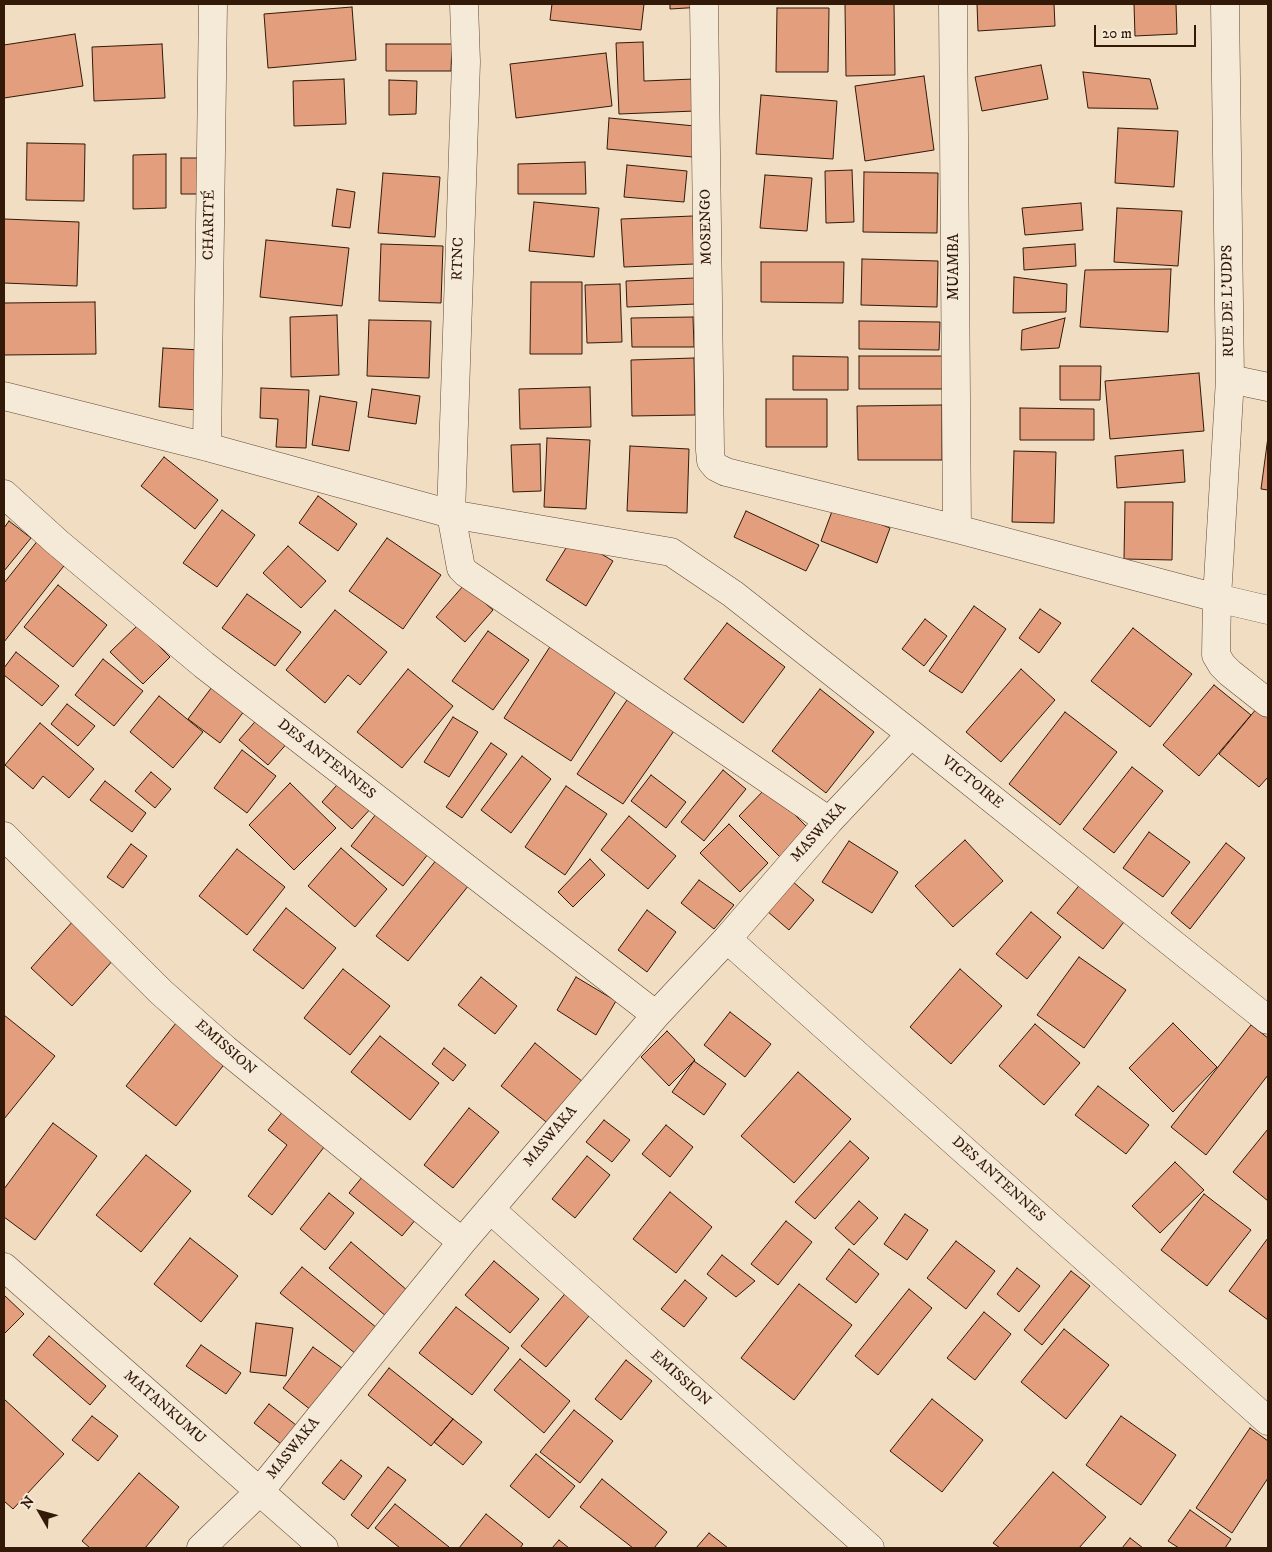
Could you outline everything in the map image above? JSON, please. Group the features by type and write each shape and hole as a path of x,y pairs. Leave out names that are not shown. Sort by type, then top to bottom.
{"street":[{"name":"CHARITÉ","path":"207,447 213,4"},
{"name":"RTNC","path":"464,4 466,62 450,514 461,568 466,574 829,821"},
{"name":"MOSENGO","path":"704,4 711,461 716,467 726,472 957,529"},
{"name":"MUAMBA","path":"953,4 957,529"},
{"name":"RUE DE L'UDPS","path":"1224,4 1230,379 1217,598 1216,654 1222,665 1230,673 1268,703"},
{"path":"1230,379 1268,387"},
{"path":"4,396 207,447 450,514"},
{"name":"DES ANTENNES","path":"4,494 57,542 204,665 656,1015"},
{"name":"VICTOIRE","path":"450,514 672,552 733,594 1268,1020"},
{"path":"957,529 1268,610"},
{"name":"MASWAKA","path":"201,1548 259,1492 462,1242 656,1015 727,939 829,821 911,734"},
{"name":"EMISSION","path":"4,836 161,992 225,1049 462,1242"},
{"name":"DES ANTENNES","path":"727,939 1268,1421"},
{"name":"EMISSION","path":"490,1209 870,1548"},
{"name":"MATANKUMU","path":"4,1267 324,1548"}],"building":[{"path":"552,4 644,4 641,30 550,20"},
{"path":"670,4 703,4 703,7 670,9"},
{"path":"845,4 894,4 895,75 846,76"},
{"path":"977,4 1054,4 1055,26 978,31"},
{"path":"1134,4 1176,4 1177,34 1135,36"},
{"path":"352,7 356,60 268,68 264,14"},
{"path":"777,8 829,8 828,72 776,72"},
{"path":"75,34 83,86 4,98 4,45"},
{"path":"643,42 644,81 694,79 695,111 619,114 616,43"},
{"path":"162,44 165,98 94,101 92,47"},
{"path":"386,44 452,44 451,71 386,71"},
{"path":"606,53 612,106 516,118 510,64"},
{"path":"1041,65 1048,99 982,111 975,77"},
{"path":"1083,72 1150,79 1158,109 1088,108"},
{"path":"924,76 934,150 865,161 855,86"},
{"path":"344,79 346,124 294,126 293,81"},
{"path":"389,80 417,81 416,114 389,115"},
{"path":"761,95 837,101 833,159 756,154"},
{"path":"609,118 695,126 693,157 607,149"},
{"path":"1118,128 1178,131 1174,187 1115,183"},
{"path":"27,143 85,144 84,201 26,200"},
{"path":"166,154 166,208 133,209 133,155"},
{"path":"181,158 209,158 209,194 181,194"},
{"path":"585,162 586,194 518,194 518,164"},
{"path":"627,165 687,171 684,202 624,197"},
{"path":"852,170 854,222 826,223 825,171"},
{"path":"864,172 938,173 937,233 863,232"},
{"path":"383,173 440,177 435,237 378,233"},
{"path":"765,175 812,178 807,231 760,228"},
{"path":"337,189 355,192 350,228 332,226"},
{"path":"534,202 599,208 594,257 529,251"},
{"path":"1081,203 1083,230 1025,235 1022,208"},
{"path":"1117,208 1182,211 1178,266 1114,262"},
{"path":"693,216 694,264 624,267 621,219"},
{"path":"4,219 79,222 77,286 4,283"},
{"path":"266,240 349,248 342,306 260,297"},
{"path":"381,244 443,246 441,303 379,301"},
{"path":"1075,244 1076,266 1024,270 1023,248"},
{"path":"862,259 938,261 937,307 861,305"},
{"path":"761,262 844,262 843,303 761,302"},
{"path":"1171,269 1168,332 1080,327 1085,270"},
{"path":"1014,277 1067,284 1066,312 1013,313"},
{"path":"695,278 696,304 627,307 626,281"},
{"path":"531,282 582,282 582,354 530,354"},
{"path":"620,284 622,342 587,343 585,285"},
{"path":"95,302 96,354 4,355 4,303"},
{"path":"337,315 339,375 291,377 290,317"},
{"path":"693,317 694,347 632,347 631,318"},
{"path":"1065,318 1059,348 1021,350 1022,330"},
{"path":"369,320 431,321 429,378 367,376"},
{"path":"859,321 940,322 939,350 859,349"},
{"path":"163,348 201,350 197,410 159,407"},
{"path":"793,356 848,357 848,390 793,390"},
{"path":"859,356 943,356 943,389 859,389"},
{"path":"694,358 695,415 632,416 631,360"},
{"path":"1060,366 1101,366 1100,400 1060,400"},
{"path":"1199,373 1204,431 1110,439 1105,381"},
{"path":"590,387 591,427 520,429 519,389"},
{"path":"261,388 309,390 306,448 276,447 278,419 260,418"},
{"path":"372,389 420,396 416,424 368,417"},
{"path":"320,396 357,402 349,451 312,445"},
{"path":"766,399 827,399 827,447 766,447"},
{"path":"942,405 942,460 858,460 857,406"},
{"path":"1020,408 1094,409 1094,440 1020,440"},
{"path":"1268,437 1268,490 1261,489"},
{"path":"547,438 590,440 586,509 544,507"},
{"path":"540,444 541,491 513,492 511,445"},
{"path":"630,446 689,449 687,513 627,511"},
{"path":"1183,450 1185,482 1117,488 1115,456"},
{"path":"1014,451 1056,452 1054,523 1012,522"},
{"path":"164,457 218,500 195,529 141,486"},
{"path":"318,496 357,524 338,551 299,523"},
{"path":"1125,502 1173,502 1172,560 1124,559"},
{"path":"834,506 890,528 877,563 821,541"},
{"path":"222,510 255,535 217,587 183,563"},
{"path":"746,511 819,545 806,571 734,537"},
{"path":"9,521 31,538 4,571 4,528"},
{"path":"573,537 613,561 586,606 546,580"},
{"path":"387,538 441,575 403,629 349,591"},
{"path":"39,539 67,562 4,642 4,583"},
{"path":"288,546 326,581 301,608 263,573"},
{"path":"58,585 107,625 73,667 24,627"},
{"path":"464,585 493,610 465,642 436,617"},
{"path":"247,594 301,632 275,666 222,628"},
{"path":"974,606 1006,629 962,693 929,671"},
{"path":"1040,609 1061,623 1039,653 1019,638"},
{"path":"335,610 387,652 360,685 348,675 325,703 286,670"},
{"path":"925,619 947,636 924,666 902,649"},
{"path":"727,623 785,667 743,723 684,679"},
{"path":"138,625 170,657 143,684 110,652"},
{"path":"1133,628 1192,674 1150,727 1091,681"},
{"path":"488,631 529,660 493,710 452,681"},
{"path":"553,642 620,685 571,761 504,718"},
{"path":"16,652 59,686 42,706 4,675 4,668"},
{"path":"103,659 143,691 114,726 75,695"},
{"path":"408,669 453,706 402,768 357,732"},
{"path":"1021,669 1055,700 1001,762 966,732"},
{"path":"218,679 251,702 220,743 188,719"},
{"path":"1214,685 1251,715 1199,776 1163,745"},
{"path":"820,689 874,732 826,793 772,751"},
{"path":"159,696 203,732 173,768 130,732"},
{"path":"627,700 674,731 623,804 577,774"},
{"path":"67,704 95,726 78,746 51,724"},
{"path":"1257,708 1268,717 1268,777 1259,787 1219,754"},
{"path":"1065,712 1117,752 1060,825 1009,784"},
{"path":"260,716 289,741 268,765 239,740"},
{"path":"453,717 478,732 449,777 424,762"},
{"path":"40,723 94,769 69,798 43,776 33,789 5,765"},
{"path":"491,743 507,754 462,818 446,807"},
{"path":"242,750 276,776 247,813 214,788"},
{"path":"522,756 551,779 511,833 481,810"},
{"path":"1132,767 1163,791 1114,853 1083,829"},
{"path":"723,770 746,789 704,841 681,822"},
{"path":"151,772 171,789 155,808 135,791"},
{"path":"651,775 686,802 666,828 631,801"},
{"path":"343,778 373,806 352,829 322,802"},
{"path":"105,781 146,813 132,832 90,800"},
{"path":"290,783 336,828 294,870 249,825"},
{"path":"566,786 607,814 565,875 525,847"},
{"path":"767,787 814,834 786,863 739,816"},
{"path":"380,809 432,849 403,886 351,846"},
{"path":"629,816 676,856 648,889 601,850"},
{"path":"729,824 768,863 740,892 700,853"},
{"path":"1149,832 1190,862 1163,897 1123,868"},
{"path":"965,840 1003,881 953,927 915,886"},
{"path":"849,841 898,872 872,913 822,882"},
{"path":"1226,843 1245,858 1190,929 1171,913"},
{"path":"131,844 147,856 123,888 107,877"},
{"path":"341,848 387,889 355,927 308,886"},
{"path":"237,849 285,887 247,935 199,896"},
{"path":"441,854 473,880 408,961 376,936"},
{"path":"590,859 605,875 573,907 558,892"},
{"path":"699,880 734,905 714,929 681,903"},
{"path":"792,881 814,900 789,930 767,911"},
{"path":"1082,882 1127,918 1103,949 1057,913"},
{"path":"286,908 336,948 303,989 253,950"},
{"path":"647,910 676,932 647,972 618,950"},
{"path":"1031,912 1061,937 1027,979 996,954"},
{"path":"74,920 115,958 72,1006 31,968"},
{"path":"1079,957 1126,990 1084,1048 1037,1015"},
{"path":"343,969 390,1006 350,1055 304,1018"},
{"path":"960,969 1002,1006 951,1064 910,1027"},
{"path":"481,977 517,1006 495,1034 458,1005"},
{"path":"576,977 616,1001 596,1035 557,1010"},
{"path":"730,1012 771,1044 745,1077 704,1045"},
{"path":"4,1015 55,1056 4,1119"},
{"path":"180,1018 230,1057 176,1126 126,1086"},
{"path":"1173,1023 1217,1067 1173,1112 1129,1068"},
{"path":"1035,1024 1080,1063 1044,1105 999,1066"},
{"path":"1251,1025 1268,1038 1268,1075 1206,1155 1171,1127"},
{"path":"667,1031 695,1060 669,1086 641,1057"},
{"path":"380,1036 439,1083 410,1120 351,1072"},
{"path":"535,1043 583,1082 550,1125 501,1086"},
{"path":"444,1048 466,1065 453,1081 432,1064"},
{"path":"694,1061 726,1084 704,1115 672,1092"},
{"path":"798,1072 851,1119 794,1183 741,1136"},
{"path":"1098,1086 1149,1125 1126,1154 1075,1115"},
{"path":"288,1105 331,1138 272,1215 248,1196 287,1145 268,1130"},
{"path":"469,1108 499,1132 453,1188 424,1165"},
{"path":"604,1120 630,1140 612,1162 586,1142"},
{"path":"53,1123 97,1156 35,1240 4,1217 4,1189"},
{"path":"666,1125 693,1147 670,1177 642,1154"},
{"path":"1268,1129 1268,1201 1233,1172"},
{"path":"850,1141 869,1158 815,1219 795,1202"},
{"path":"146,1155 191,1191 141,1252 96,1215"},
{"path":"587,1156 610,1175 575,1218 552,1199"},
{"path":"1175,1162 1204,1190 1160,1233 1132,1206"},
{"path":"368,1170 421,1213 402,1236 349,1193"},
{"path":"670,1192 712,1227 676,1273 633,1239"},
{"path":"329,1193 354,1213 325,1250 300,1229"},
{"path":"1204,1194 1251,1230 1207,1286 1161,1250"},
{"path":"859,1201 878,1218 854,1245 835,1228"},
{"path":"905,1214 928,1230 907,1260 884,1244"},
{"path":"786,1221 812,1242 778,1285 751,1264"},
{"path":"190,1238 238,1276 201,1322 154,1284"},
{"path":"1268,1238 1268,1320 1229,1291"},
{"path":"956,1241 995,1271 966,1309 927,1278"},
{"path":"351,1242 415,1297 393,1322 329,1268"},
{"path":"849,1249 879,1274 856,1303 826,1279"},
{"path":"722,1255 755,1281 736,1297 707,1274"},
{"path":"494,1261 539,1299 510,1333 465,1295"},
{"path":"302,1267 377,1328 356,1354 280,1293"},
{"path":"1017,1268 1040,1286 1019,1312 997,1294"},
{"path":"1071,1271 1090,1286 1042,1345 1024,1330"},
{"path":"685,1280 707,1298 684,1327 661,1309"},
{"path":"799,1284 852,1325 794,1400 741,1358"},
{"path":"569,1289 594,1310 546,1367 521,1346"},
{"path":"909,1289 932,1308 878,1375 855,1356"},
{"path":"4,1295 24,1314 5,1333 4,1332"},
{"path":"456,1307 509,1348 472,1395 419,1353"},
{"path":"984,1312 1011,1334 975,1380 947,1358"},
{"path":"256,1323 293,1328 286,1376 250,1372"},
{"path":"1064,1329 1109,1365 1066,1419 1021,1382"},
{"path":"49,1336 106,1386 90,1405 33,1355"},
{"path":"201,1345 241,1373 226,1394 186,1366"},
{"path":"313,1347 342,1368 311,1410 283,1388"},
{"path":"520,1359 570,1401 544,1433 494,1390"},
{"path":"626,1360 652,1381 621,1420 595,1399"},
{"path":"389,1368 453,1419 431,1446 368,1395"},
{"path":"4,1399 64,1454 13,1509 4,1501"},
{"path":"932,1399 983,1440 942,1492 890,1451"},
{"path":"269,1404 296,1425 281,1444 254,1423"},
{"path":"574,1410 613,1441 580,1483 540,1452"},
{"path":"92,1416 118,1436 98,1461 72,1440"},
{"path":"1121,1416 1176,1455 1141,1505 1086,1465"},
{"path":"453,1419 482,1442 463,1465 434,1442"},
{"path":"1250,1428 1268,1441 1268,1478 1232,1533 1196,1508"},
{"path":"536,1454 575,1486 549,1518 510,1486"},
{"path":"341,1460 362,1476 344,1500 322,1483"},
{"path":"388,1467 406,1480 368,1529 351,1515"},
{"path":"1053,1472 1106,1517 1079,1548 1000,1548 993,1543"},
{"path":"139,1473 179,1507 145,1548 90,1548 82,1541"},
{"path":"602,1479 667,1532 654,1548 633,1548 580,1507"},
{"path":"395,1504 449,1547 400,1548 375,1528"},
{"path":"1190,1510 1231,1539 1225,1548 1179,1548 1168,1541"},
{"path":"486,1514 523,1544 520,1548 459,1548"},
{"path":"709,1533 728,1548 696,1548"},
{"path":"1130,1538 1143,1548 1122,1548"},
{"path":"559,1540 569,1548 552,1548"}]}
